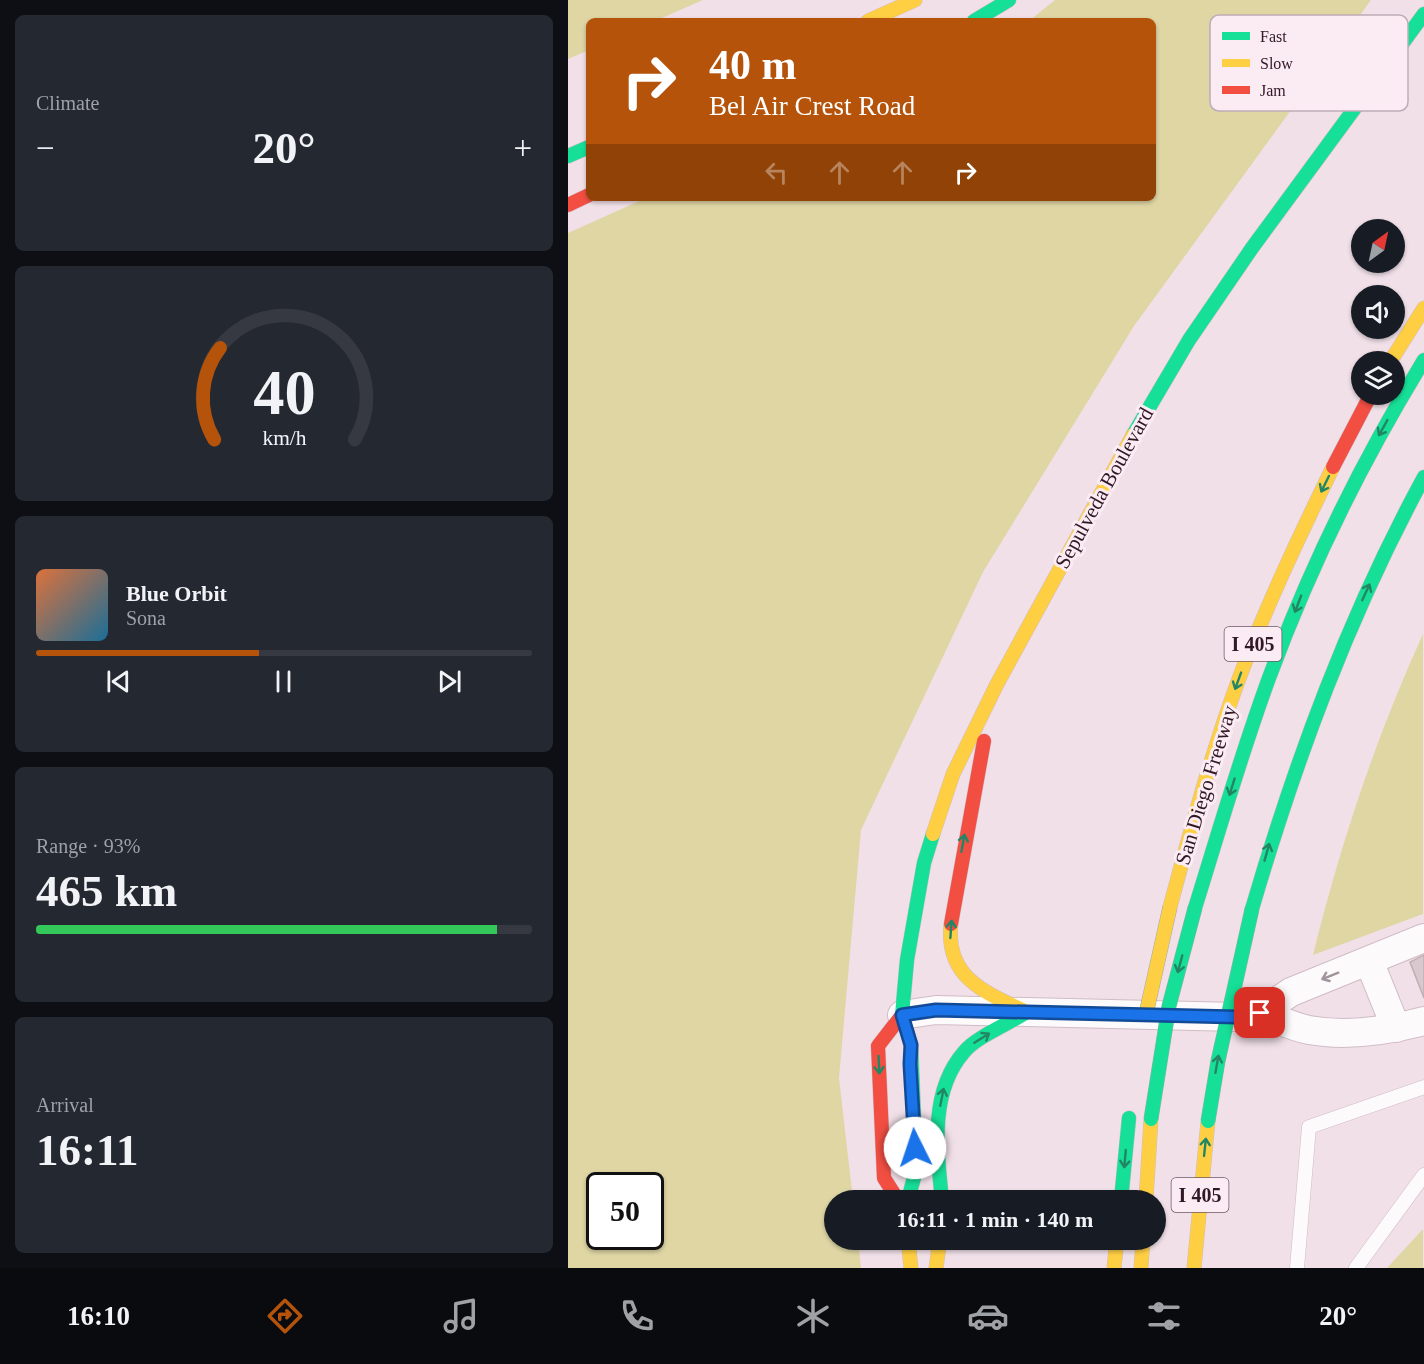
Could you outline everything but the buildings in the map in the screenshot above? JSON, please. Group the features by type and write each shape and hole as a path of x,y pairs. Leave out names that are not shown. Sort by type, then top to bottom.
{"main road":[{"path":"875,18 915,0"},
{"path":"979,18 1009,0"},
{"name":"Sepulveda Boulevard","path":"1408,35 1423,14"},
{"name":"Sepulveda Boulevard","path":"902,1015 915,910 937,820 953,774 997,684 1127,445 1189,340 1252,248 1352,111"},
{"path":"568,156 586,148"},
{"path":"568,205 586,196"},
{"path":"1397,351 1423,308"},
{"path":"1147,1190 1151,1119 1169,1006 1195,908 1251,726 1302,593 1354,482 1423,360"},
{"name":"San Diego Freeway","path":"1143,1030 1170,907 1212,756 1244,666 1308,517 1365,405"},
{"name":"I 405","path":"1194,1268 1208,1121 1218,1061 1252,909 1284,798 1328,676 1368,587 1423,477"},
{"path":"997,684 973,788 950,934 953,956 959,969 983,992 1027,1012"},
{"path":"941,1190 937,1150 941,1100 947,1076 965,1050 1027,1012"},
{"path":"892,1190 884,1178 878,1046 902,1015"},
{"path":"902,1015 911,1045 916,1170 911,1190"},
{"path":"1122,1190 1129,1113"},
{"path":"909,1250 911,1268"},
{"path":"936,1268 938,1250"},
{"path":"1114,1268 1116,1250"},
{"path":"1141,1268 1142,1250"}],"street":[{"path":"902,1015 936,1010 1237,1017 1260,1013 1291,992 1423,938"},
{"path":"1369,961 1396,1028"},
{"path":"1260,1013 1307,1030 1346,1034 1396,1028 1423,1021"}],"lane":[{"path":"1297,1268 1309,1127 1423,1087"},
{"path":"1356,1268 1423,1175"}],"shaded area":[{"path":"568,0 703,0 662,18 586,18 586,51 568,59"},
{"path":"1055,0 1371,0 1360,15 1210,15 1210,111 1290,111 1134,326 983,572 861,830 839,1078 852,1190 824,1190 824,1250 859,1250 861,1268 568,1268 568,233 639,201 1156,201 1156,18 1033,18"},
{"path":"1423,634 1423,914 1313,955 1360,792"},
{"path":"1423,1229 1423,1268 1387,1268"}],"traffic: fast":[{"path":"979,18 1009,0"},
{"path":"1408,36 1424,14"},
{"path":"1133,435 1189,340 1252,248 1353,111"},
{"path":"568,156 586,148"},
{"path":"1195,908 1259,707 1302,596 1339,515 1379,437 1424,360"},
{"path":"1252,909 1287,798 1326,688 1372,582 1424,477"},
{"path":"911,1190 916,1170 911,1045 902,1015 907,960 924,863 933,834"},
{"path":"1151,1119 1169,1006 1195,908"},
{"path":"1208,1121 1218,1061 1252,909"},
{"path":"941,1190 938,1123 940,1103 953,1068 969,1046 1027,1012"},
{"path":"1122,1190 1129,1118"}],"traffic: slow":[{"path":"875,18 915,0"},
{"path":"1397,351 1424,308"},
{"path":"933,834 953,774 997,684 1133,435"},
{"path":"1170,907 1211,761 1250,649 1333,467"},
{"path":"1146,1014 1170,907"},
{"path":"951,924 951,943 962,971 983,990 1027,1012"},
{"path":"1147,1190 1151,1119"},
{"path":"1194,1268 1208,1121"},
{"path":"909,1250 911,1268"},
{"path":"936,1268 938,1250"},
{"path":"1114,1268 1116,1250"},
{"path":"1141,1268 1142,1250"}],"traffic: jam":[{"path":"568,205 586,196"},
{"path":"1333,467 1365,405"},
{"path":"951,924 984,741"},
{"path":"892,1190 884,1178 878,1046 902,1015"}],"route":[{"path":"915,1148 911,1045 902,1015 936,1010 1237,1017 1260,1013"}]}
